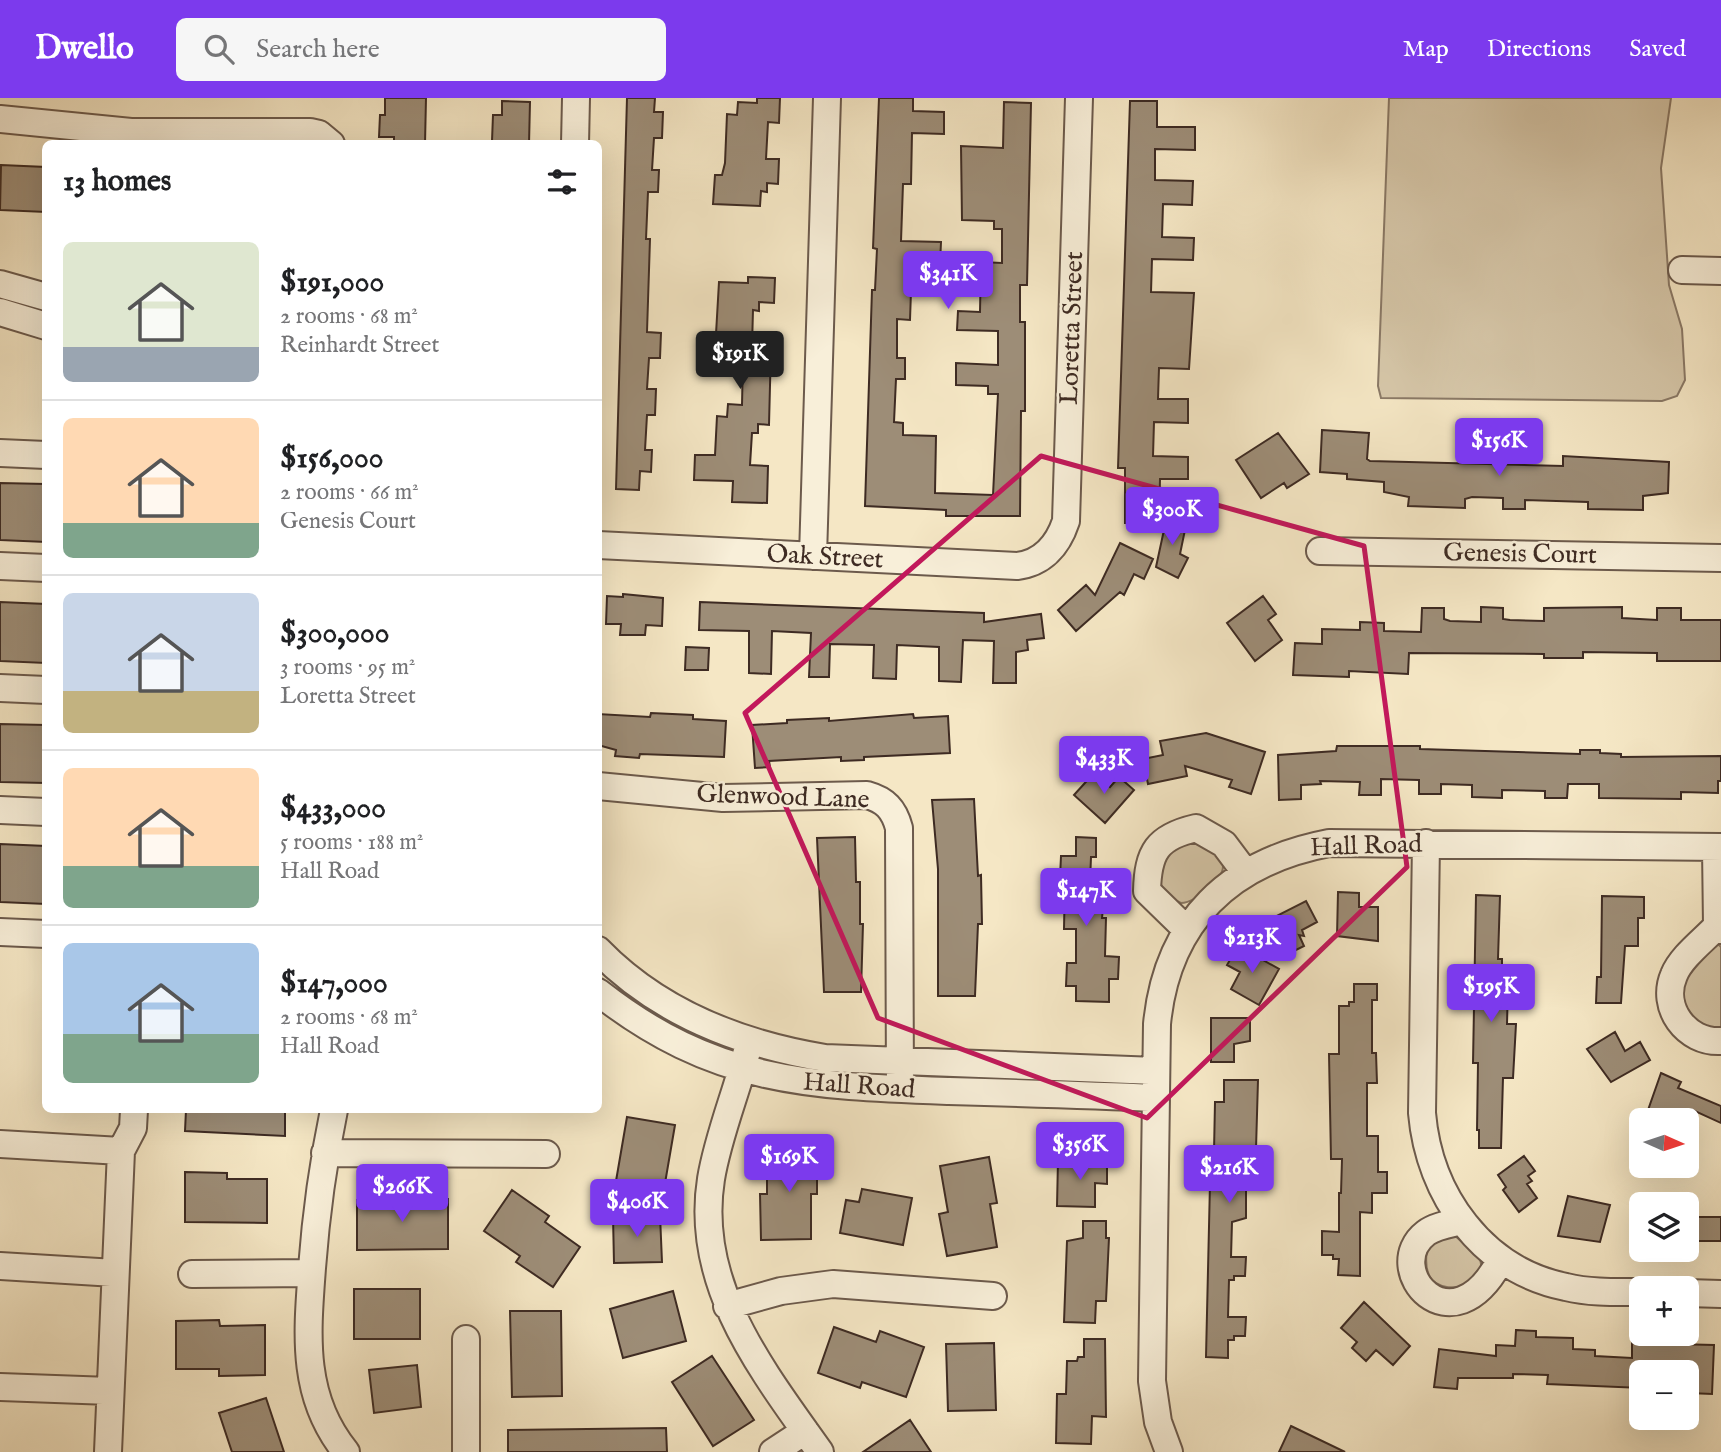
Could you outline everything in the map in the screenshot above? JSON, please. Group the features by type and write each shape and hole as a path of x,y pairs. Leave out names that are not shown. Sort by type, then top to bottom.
{"street":[{"path":"575,140 576,98"},
{"path":"813,556 827,98"},
{"name":"Loretta Street","path":"1049,552 1060,539 1066,521 1079,98"},
{"path":"0,119 131,132 310,132 319,134 326,140"},
{"path":"1682,270 1721,271"},
{"path":"0,284 42,296"},
{"path":"0,312 42,325"},
{"path":"0,453 42,455"},
{"name":"Oak Street","path":"602,545 1017,566 1036,562 1049,552"},
{"name":"Genesis Court","path":"1320,551 1721,558"},
{"path":"0,566 42,568"},
{"path":"0,688 42,690"},
{"name":"Glenwood Lane","path":"602,786 723,798 867,795 885,802 892,809 899,828 900,1089"},
{"path":"0,810 42,812"},
{"path":"1187,930 1147,891 1147,866 1157,846 1176,833 1196,828 1224,844 1245,872"},
{"name":"Hall Road","path":"602,995 633,1019 667,1038 743,1069 823,1086 1156,1098 1159,1003 1170,963 1187,930 1212,898 1245,872 1295,849 1329,843 1719,847"},
{"path":"1426,843 1423,1133 1439,1186 1462,1221 1501,1259 1531,1276 1564,1287 1591,1292 1629,1292"},
{"path":"1719,847 1719,928 1674,973 1669,995 1676,1019 1692,1034 1712,1041 1721,1041"},
{"path":"0,932 42,934"},
{"name":"Hall Road","path":"602,954 647,993 703,1023 749,1042 825,1058 1156,1071"},
{"path":"749,1042 715,1156 708,1198 710,1251 727,1306 812,1441 773,1452"},
{"path":"1156,1098 1152,1381 1158,1422 1169,1452"},
{"path":"108,1452 121,1151 134,1128 134,1113"},
{"path":"333,1113 317,1200 306,1338 309,1370 319,1406 346,1452"},
{"path":"0,1144 121,1151"},
{"path":"325,1153 546,1154"},
{"path":"1462,1221 1425,1233 1413,1251 1411,1267 1420,1290 1438,1301 1457,1302 1475,1295 1489,1282 1501,1259"},
{"path":"0,1266 115,1273"},
{"path":"192,1274 312,1273"},
{"path":"727,1306 781,1292 833,1284 993,1296"},
{"path":"1699,1293 1721,1294"},
{"path":"466,1339 466,1452"},
{"path":"0,1387 110,1391"}],"highlighted area":[{"path":"1041,456 1364,546 1407,867 1147,1118 878,1018 745,713"}],"shaded area":[{"path":"1389,98 1671,98 1661,168 1669,285 1682,329 1685,380 1677,396 1662,401 1381,398 1378,386"},
{"path":"1190,839 1220,857 1222,872 1204,893 1181,903 1163,888 1159,875 1160,867 1164,851"},
{"path":"1718,944 1721,947 1721,1029 1703,1025 1696,1019 1685,1005 1683,996 1690,973"},
{"path":"1453,1234 1480,1258 1482,1270 1473,1286 1447,1287 1432,1280 1428,1273 1426,1263 1429,1238"}],"building":[{"path":"385,98 426,98 425,140 379,137 380,115 385,115"},
{"path":"627,98 655,98 654,112 663,112 662,138 654,138 652,170 659,170 658,192 648,192 646,239 650,239 647,332 661,333 660,358 649,358 647,389 656,389 655,415 647,415 645,450 652,450 651,472 640,471 639,490 616,489"},
{"path":"757,98 780,98 779,123 768,122 766,159 779,159 778,184 767,183 767,192 761,191 760,206 713,204 715,175 722,175 725,163 727,114 737,115 738,102 757,103"},
{"path":"879,98 913,98 913,111 944,112 944,134 912,133 911,184 903,184 901,241 941,242 940,264 912,263 910,320 897,319 897,358 905,358 905,379 896,379 894,422 903,423 903,435 936,436 935,493 993,495 998,394 988,394 988,386 956,385 956,363 998,365 998,331 957,330 958,311 980,312 981,262 1002,263 1002,229 994,229 994,221 962,220 961,146 1003,148 1004,102 1031,103 1027,285 1020,285 1020,322 1025,322 1025,411 1021,411 1020,516 946,516 946,510 865,506 872,290 875,290 877,249 873,248"},
{"path":"502,101 530,102 529,140 492,140 493,115 502,115"},
{"path":"1130,101 1157,101 1157,127 1195,127 1195,150 1155,149 1155,180 1193,181 1192,205 1163,204 1162,237 1194,238 1193,260 1152,259 1151,292 1194,293 1189,369 1159,368 1158,399 1188,399 1188,423 1154,422 1153,456 1188,457 1188,479 1160,479 1159,524 1125,523 1125,468 1118,468"},
{"path":"1,165 42,167 42,212 0,210"},
{"path":"748,277 775,278 774,303 759,302 759,311 753,310 752,346 771,346 769,425 758,424 758,433 752,433 750,465 768,466 767,503 732,502 733,481 694,480 695,455 715,455 717,416 727,417 728,404 742,405 743,358 698,356 700,333 716,334 719,282 748,283"},
{"path":"1322,430 1369,433 1367,459 1370,461 1563,466 1563,456 1669,462 1668,493 1643,496 1643,510 1588,509 1588,502 1525,500 1525,509 1503,509 1503,498 1472,497 1465,499 1465,508 1408,506 1409,497 1384,492 1384,482 1347,479 1347,474 1320,472"},
{"path":"1278,433 1309,474 1287,488 1284,483 1261,498 1236,460"},
{"path":"0,483 42,484 42,542 0,540"},
{"path":"1167,516 1187,520 1180,554 1188,558 1178,578 1156,567"},
{"path":"1120,543 1153,559 1144,579 1134,574 1124,595 1120,592 1076,631 1058,610 1086,585 1095,595"},
{"path":"623,594 663,598 662,626 646,625 645,635 620,635 621,624 606,624 607,596 623,597"},
{"path":"1263,596 1276,614 1268,620 1282,640 1255,661 1227,623"},
{"path":"0,602 42,604 42,663 0,661"},
{"path":"700,602 984,613 984,622 1041,614 1044,638 1027,640 1028,650 1016,652 1016,683 993,683 994,641 963,640 961,682 939,681 939,647 897,645 896,679 873,678 874,645 830,644 829,677 809,677 811,633 772,631 771,674 749,673 749,631 699,630"},
{"path":"1481,607 1503,608 1503,619 1544,621 1544,608 1622,607 1622,618 1657,620 1657,608 1681,608 1681,620 1721,620 1721,661 1657,661 1657,653 1583,652 1583,658 1544,658 1544,654 1409,653 1408,674 1349,671 1349,677 1293,675 1295,643 1322,644 1322,629 1360,630 1360,622 1384,623 1384,631 1421,632 1422,608 1444,608 1444,619 1450,621 1481,622"},
{"path":"686,647 709,648 708,670 685,670"},
{"path":"651,713 693,715 693,719 726,721 724,757 640,754 639,758 615,756 616,750 602,746 602,714 650,717"},
{"path":"913,714 914,718 948,716 950,753 864,757 864,760 841,761 841,757 769,761 770,767 755,768 752,725 787,723 787,720 829,718 829,721"},
{"path":"0,724 42,725 42,783 0,782"},
{"path":"1206,733 1265,752 1251,794 1229,787 1232,780 1185,766 1187,776 1148,784 1143,759 1163,755 1160,741"},
{"path":"1337,746 1420,746 1420,749 1580,754 1580,750 1600,750 1600,753 1621,754 1621,757 1721,756 1721,781 1718,781 1718,793 1681,792 1681,799 1599,798 1599,784 1568,784 1567,798 1545,798 1545,791 1502,790 1502,798 1472,797 1472,785 1441,784 1441,794 1419,794 1419,780 1381,779 1381,795 1359,795 1360,782 1320,781 1321,784 1301,785 1301,799 1279,800 1278,755 1336,751"},
{"path":"1094,773 1110,787 1119,777 1134,790 1105,823 1074,795"},
{"path":"974,799 978,876 981,875 982,924 978,924 975,996 938,996 938,869 932,800"},
{"path":"855,837 856,882 860,882 860,924 863,924 861,992 824,992 817,838"},
{"path":"1076,837 1096,838 1096,857 1091,857 1089,908 1103,908 1102,918 1106,918 1105,956 1119,957 1118,979 1109,979 1109,1002 1076,1001 1076,986 1066,986 1067,963 1076,963 1076,929 1064,929 1065,878 1060,878 1061,856 1076,856"},
{"path":"0,844 42,846 42,904 0,902"},
{"path":"1338,892 1359,893 1359,907 1378,907 1378,941 1337,936"},
{"path":"1476,895 1500,896 1498,959 1502,959 1502,984 1508,984 1507,1024 1516,1024 1513,1078 1503,1078 1501,1148 1479,1148 1477,1130 1478,1063 1473,1063"},
{"path":"1602,896 1644,897 1644,918 1638,918 1638,946 1625,946 1621,1003 1596,1003 1597,977 1601,977"},
{"path":"1306,901 1317,922 1302,930 1304,936 1299,935 1304,946 1282,957 1265,922"},
{"path":"1238,946 1279,969 1259,1005 1231,989 1240,972 1227,965"},
{"path":"1354,984 1377,984 1377,1000 1372,1000 1372,1053 1376,1053 1377,1083 1367,1083 1367,1136 1378,1136 1378,1172 1387,1172 1387,1193 1372,1193 1372,1213 1360,1212 1360,1276 1338,1275 1339,1259 1333,1259 1333,1255 1322,1255 1322,1231 1339,1232 1341,1193 1342,1159 1331,1159 1329,1054 1339,1054 1339,1006 1349,1006 1349,1002 1354,1002"},
{"path":"1211,1018 1250,1018 1250,1041 1234,1044 1234,1062 1211,1062"},
{"path":"1615,1032 1625,1051 1640,1042 1650,1060 1611,1082 1587,1049"},
{"path":"1661,1073 1681,1082 1678,1088 1721,1106 1721,1123 1699,1113 1699,1108 1649,1108"},
{"path":"1224,1080 1258,1080 1255,1183 1246,1183 1246,1218 1232,1222 1231,1257 1246,1257 1245,1276 1234,1276 1234,1280 1229,1280 1228,1317 1246,1317 1245,1336 1234,1336 1234,1340 1228,1340 1228,1358 1206,1357 1210,1183 1207,1183 1208,1152 1214,1152 1215,1102 1224,1102"},
{"path":"186,1113 285,1113 285,1136 185,1131"},
{"path":"627,1117 675,1125 664,1189 616,1181"},
{"path":"767,1149 817,1149 817,1194 811,1194 811,1239 761,1240 760,1194 767,1194"},
{"path":"1524,1156 1535,1171 1528,1176 1532,1181 1527,1184 1537,1198 1519,1212 1503,1190 1506,1187 1498,1175"},
{"path":"989,1157 997,1203 990,1204 997,1247 947,1256 939,1214 948,1212 940,1166"},
{"path":"1058,1160 1107,1161 1107,1184 1095,1183 1095,1207 1057,1206"},
{"path":"185,1172 227,1173 227,1179 267,1179 267,1223 185,1222"},
{"path":"862,1189 912,1198 903,1245 840,1233 846,1200 859,1202"},
{"path":"512,1190 549,1216 545,1222 580,1247 553,1287 516,1262 520,1256 484,1231"},
{"path":"1568,1196 1610,1205 1600,1242 1558,1236"},
{"path":"448,1199 448,1249 357,1250 357,1200"},
{"path":"660,1215 662,1262 614,1263 613,1216"},
{"path":"1699,1217 1721,1217 1721,1241 1699,1241"},
{"path":"1083,1221 1106,1221 1106,1238 1109,1238 1106,1301 1096,1301 1095,1323 1064,1322 1067,1241 1083,1238"},
{"path":"354,1289 420,1289 420,1339 354,1339"},
{"path":"673,1291 686,1341 623,1358 610,1309"},
{"path":"1364,1302 1410,1346 1393,1365 1376,1350 1366,1361 1352,1348 1357,1342 1341,1328"},
{"path":"510,1311 561,1311 562,1396 512,1397"},
{"path":"219,1320 220,1326 265,1325 265,1375 219,1376 219,1369 176,1369 176,1321"},
{"path":"834,1327 876,1342 880,1331 924,1347 906,1397 862,1382 860,1388 818,1373"},
{"path":"1516,1330 1536,1331 1536,1337 1573,1338 1573,1349 1595,1350 1595,1356 1632,1358 1632,1346 1714,1345 1712,1394 1699,1393 1699,1360 1629,1360 1629,1387 1547,1384 1548,1375 1513,1374 1513,1378 1458,1378 1457,1389 1434,1387 1439,1349 1496,1356 1496,1345 1515,1346"},
{"path":"1084,1339 1105,1339 1106,1417 1092,1416 1091,1444 1056,1443 1057,1394 1066,1394 1067,1361 1077,1361 1078,1357 1084,1357"},
{"path":"994,1343 996,1410 948,1411 946,1344"},
{"path":"712,1356 754,1420 713,1446 672,1382"},
{"path":"417,1365 421,1407 374,1413 369,1370"},
{"path":"266,1398 284,1452 232,1452 219,1413"},
{"path":"910,1420 931,1452 863,1452"},
{"path":"1291,1426 1345,1452 1279,1452"},
{"path":"666,1428 667,1452 508,1452 508,1430"}]}
